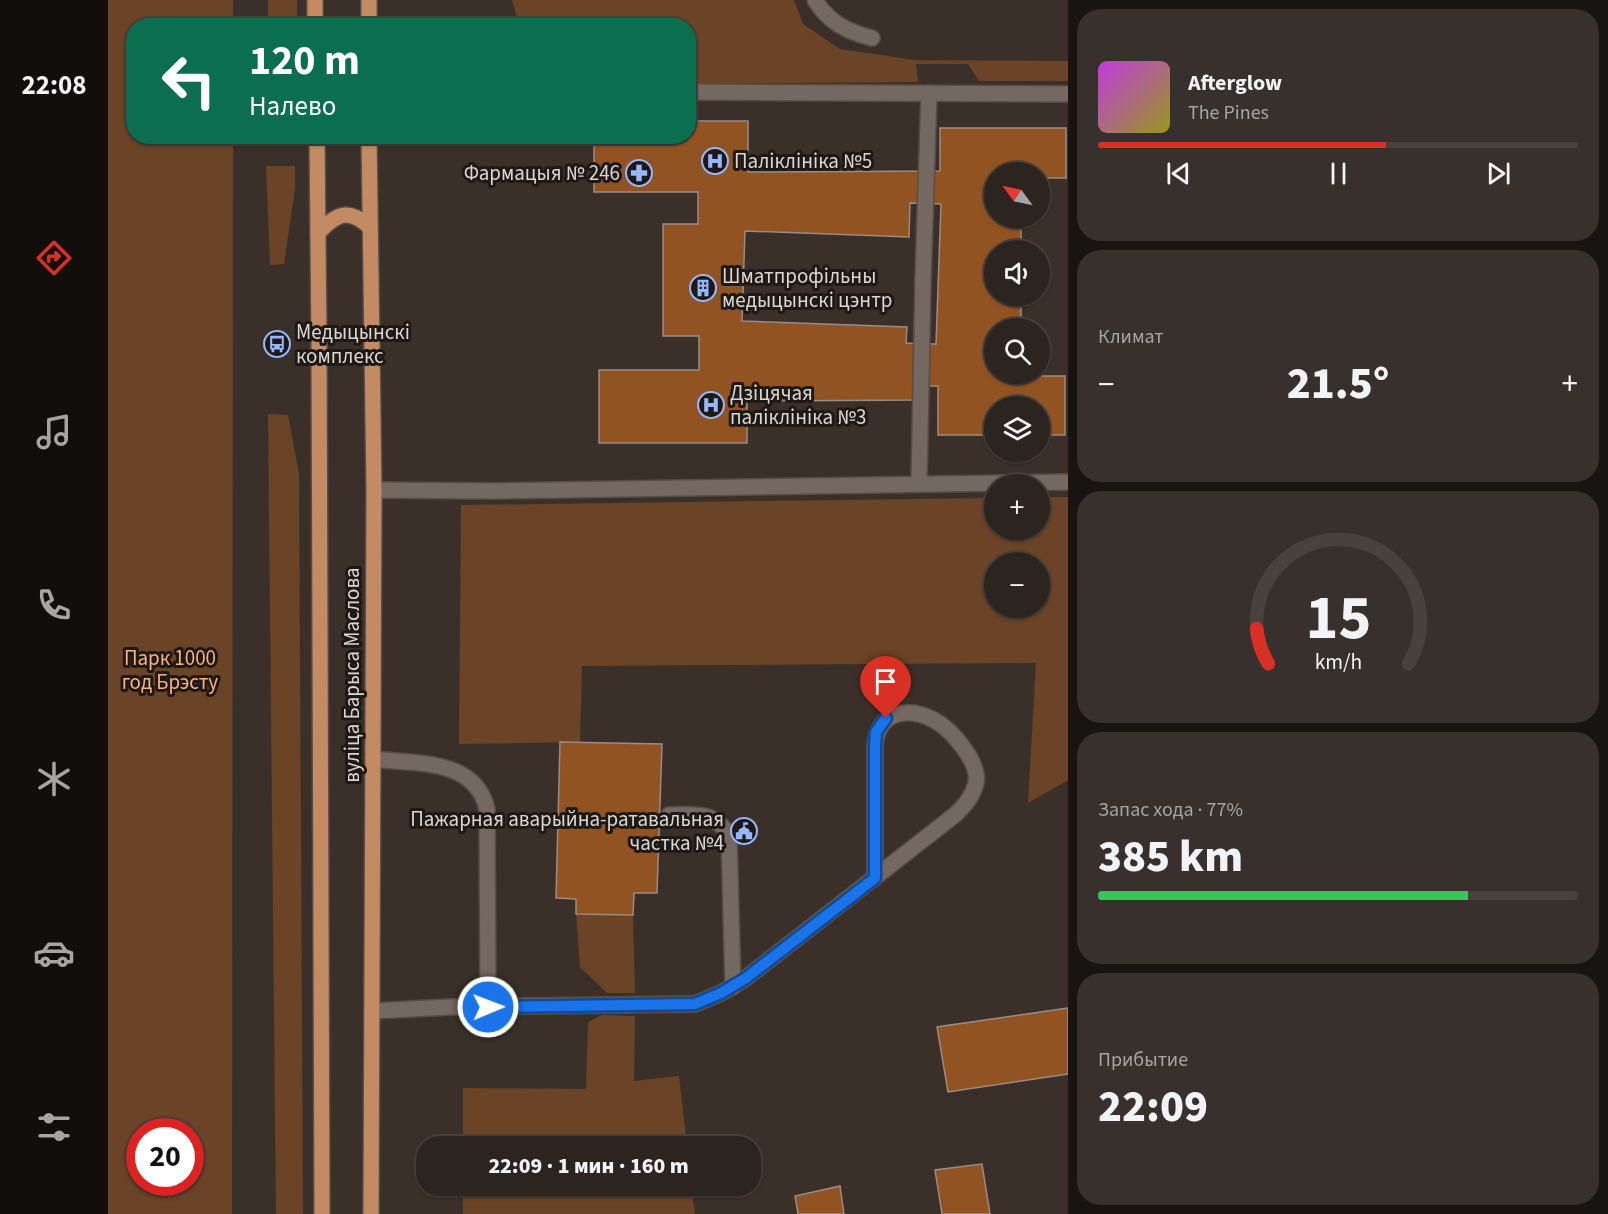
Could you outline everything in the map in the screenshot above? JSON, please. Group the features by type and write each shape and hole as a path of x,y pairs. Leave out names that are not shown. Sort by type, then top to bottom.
{"main road":[{"path":"315,0 315,18"},
{"path":"369,0 369,18"},
{"name":"вуліца Барыса Маслова","path":"317,144 322,1214"},
{"name":"вуліца Барыса Маслова","path":"369,144 374,490 371,1214"},
{"path":"318,232 339,215 349,214 360,218 370,226"}],"lane":[{"path":"815,0 829,18 841,27 852,33 872,38"},
{"path":"696,92 1068,94"},
{"path":"919,484 929,93"},
{"path":"374,490 482,492 1068,482"},
{"path":"372,1011 695,1004 733,987 759,969 875,878 956,814 970,798 976,783 975,768 968,755 940,723 922,715 890,716 882,722 876,732 875,878"},
{"path":"373,759 446,768 467,777 481,791 487,809 488,1007"},
{"path":"669,815 706,816 720,823 729,837 733,987"}],"green space":[{"name":"Парк 1000 год Брэсту","path":"108,0 233,0 233,18 126,18 126,144 233,144 232,1214 108,1214"},
{"path":"268,0 297,0 297,18 268,18"},
{"path":"512,0 794,0 803,24 840,49 915,60 1068,61 1068,81 979,81 968,64 916,64 918,82 696,84 696,18 517,18"},
{"path":"266,166 295,166 295,189 284,264 270,265"},
{"path":"268,414 288,415 299,474 303,1214 276,1214"},
{"path":"1050,497 1068,497 1068,780 1028,803 1036,663 582,666 580,742 459,744 461,505 984,498 984,540 1050,540"},
{"path":"576,914 633,915 635,993 607,993 580,967"},
{"path":"602,1015 635,1016 634,1081 679,1076 686,1136 463,1136 463,1088 586,1089 588,1022"},
{"path":"463,1196 693,1196 695,1214 463,1214"}],"building":[{"name":"Шматпрофільны медыцынскі цэнтр","path":"696,121 748,121 748,172 940,171 940,128 1066,128 1066,178 1050,178 1050,162 984,162 984,228 1021,228 1021,240 984,240 984,306 1021,306 1021,318 984,318 984,384 1050,384 1050,376 1065,376 1065,435 1050,435 1050,396 984,396 984,435 938,435 938,386 915,386 915,400 747,401 747,443 599,443 599,370 699,370 699,336 663,336 663,224 698,224 698,192 594,192 594,144 696,144","holes":["910,203 941,204 936,344 906,343 907,327 742,321 745,231 909,237"]},
{"path":"560,742 662,744 657,893 634,893 633,915 576,914 576,899 556,898"},
{"path":"1068,1008 1068,1074 948,1092 937,1027"},
{"path":"982,1164 990,1214 942,1214 935,1170"},
{"path":"840,1186 844,1214 798,1214 795,1196"}],"place":[{"name":"Паліклініка №5","path":"715,161"},
{"name":"Фармацыя № 246","path":"639,173"},
{"name":"Шматпрофільны медыцынскі цэнтр","path":"703,288"},
{"name":"Медыцынскі комплекс","path":"277,344"},
{"name":"Дзіцячая паліклініка №3","path":"711,405"},
{"name":"Пажарная аварыйна-ратавальная частка №4","path":"744,831"}],"route":[{"path":"488,1007 695,1004 733,987 746,978 875,878 875,745 876,732 886,718"}]}
